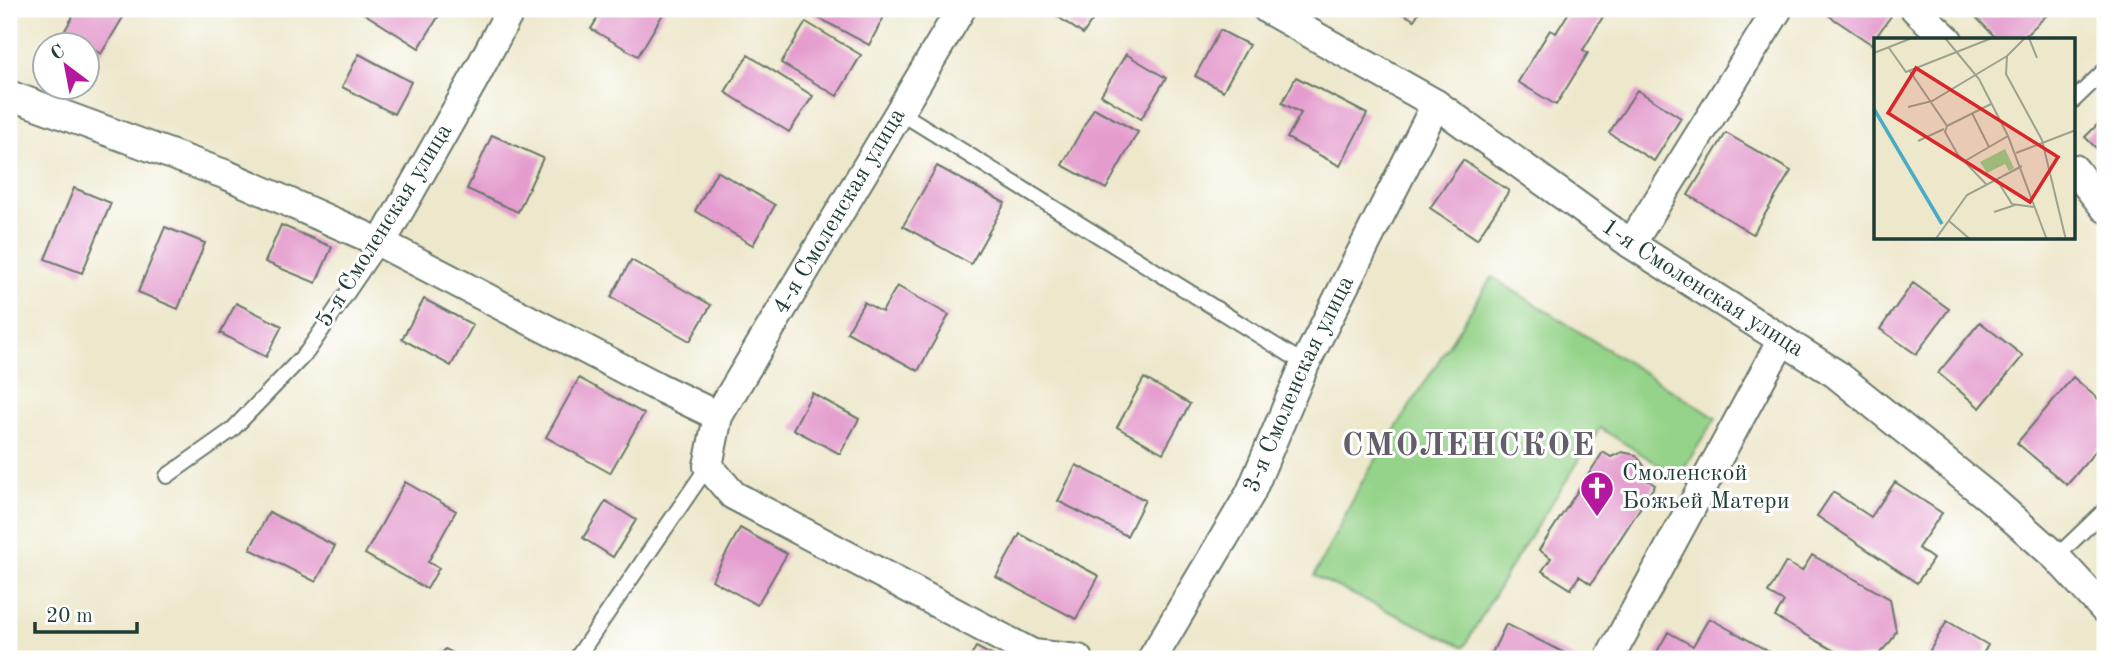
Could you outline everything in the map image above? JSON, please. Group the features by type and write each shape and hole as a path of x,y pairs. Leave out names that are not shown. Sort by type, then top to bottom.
{"street":[{"name":"5-я Смоленская улица","path":"381,243 511,9"},
{"name":"4-я Смоленская улица","path":"708,466 718,416 961,9"},
{"name":"1-я Смоленская улица","path":"1267,9 1436,104 1631,244 1836,374 1992,500 2056,557 2105,610"},
{"path":"1631,244 1778,9"},
{"path":"1915,9 1946,38"},
{"path":"9,95 227,175 381,243 718,416"},
{"name":"3-я Смоленская улица","path":"1152,659 1250,494 1305,364 1436,104"},
{"path":"2076,172 2105,208"},
{"path":"1613,658 1782,340"},
{"path":"708,466 733,495 1033,654 1078,659"}],"lane":[{"path":"2076,98 2105,70"},
{"path":"898,111 1305,364"},
{"name":"5-я Смоленская улица","path":"167,476 232,430 307,352 381,243"},
{"path":"576,659 708,466"},
{"path":"2056,557 2105,510"}],"green space":[{"path":"1492,277 1716,418 1678,477 1600,428 1508,571 1464,647 1314,576 1363,480"}],"building":[{"path":"77,9 128,9 102,52 102,32 64,32"},
{"path":"357,9 443,9 419,48"},
{"path":"603,9 666,9 638,56 591,29"},
{"path":"816,9 888,9 869,45 813,15"},
{"path":"1053,9 1100,9 1083,34 1051,12"},
{"path":"1395,9 1421,9 1414,20"},
{"path":"1571,9 1607,10 1583,50 1588,53 1556,105 1518,82 1550,30 1556,33"},
{"path":"1819,9 1896,9 1871,44"},
{"path":"1968,9 2045,9 2049,13 2023,38 1996,38"},
{"path":"806,22 861,55 837,96 781,63"},
{"path":"1220,30 1249,45 1223,91 1195,76"},
{"path":"359,54 411,82 394,114 342,87"},
{"path":"1126,54 1166,78 1141,119 1101,95"},
{"path":"748,55 813,96 789,132 725,92"},
{"path":"1296,77 1367,114 1340,166 1287,138 1301,113 1282,103"},
{"path":"1637,90 1681,118 1654,161 1609,133"},
{"path":"1094,108 1138,132 1106,189 1062,165"},
{"path":"2105,117 2105,157 2085,137"},
{"path":"1726,133 1791,171 1753,234 1688,195"},
{"path":"492,135 543,158 518,212 467,189"},
{"path":"1463,160 1509,191 1477,239 1430,208"},
{"path":"937,166 1005,203 971,264 903,226"},
{"path":"717,171 775,205 753,245 695,211"},
{"path":"74,188 111,203 82,273 45,259"},
{"path":"281,225 332,247 316,283 265,262"},
{"path":"165,227 205,243 178,309 138,292"},
{"path":"631,260 711,305 690,341 611,297"},
{"path":"1913,283 1949,309 1916,354 1880,329"},
{"path":"897,286 949,315 918,371 847,332 864,302 882,312"},
{"path":"424,299 473,325 451,366 402,339"},
{"path":"236,303 282,326 266,357 220,333"},
{"path":"1980,322 2023,356 1980,408 1938,373"},
{"path":"2073,377 2105,405 2105,440 2067,485 2017,443"},
{"path":"579,378 644,414 610,473 546,437"},
{"path":"1144,378 1190,404 1163,453 1117,427"},
{"path":"812,393 859,419 840,454 793,429"},
{"name":"Смоленской Божьей Матери","path":"1603,452 1611,457 1622,452 1636,455 1647,470 1646,479 1655,485 1591,584 1579,576 1571,589 1542,571 1551,558 1539,550"},
{"path":"1076,465 1145,500 1127,536 1058,501"},
{"path":"405,482 456,511 428,562 439,568 427,589 365,554"},
{"path":"1895,482 1942,513 1918,548 1933,559 1917,583 1817,516 1833,492 1871,517"},
{"path":"606,501 636,520 613,557 583,538"},
{"path":"269,512 335,546 316,582 250,549"},
{"path":"740,528 787,554 757,605 712,580"},
{"path":"1020,534 1099,576 1076,619 996,577"},
{"path":"1812,555 1890,599 1896,631 1877,656 1849,659 1775,617 1784,602 1768,593 1786,562 1802,571"},
{"path":"1709,618 1782,659 1653,659 1668,632 1693,646"},
{"path":"1947,621 1988,645 1980,659 1925,659"},
{"path":"1506,624 1577,659 1489,659"},
{"path":"976,647 999,659 969,659"},
{"path":"445,649 465,659 439,659"}],"place":[{"name":"Смоленской Божьей Матери","path":"1597,518"}],"district":[{"name":"СМОЛЕНСКОЕ","path":"1469,447"}]}
